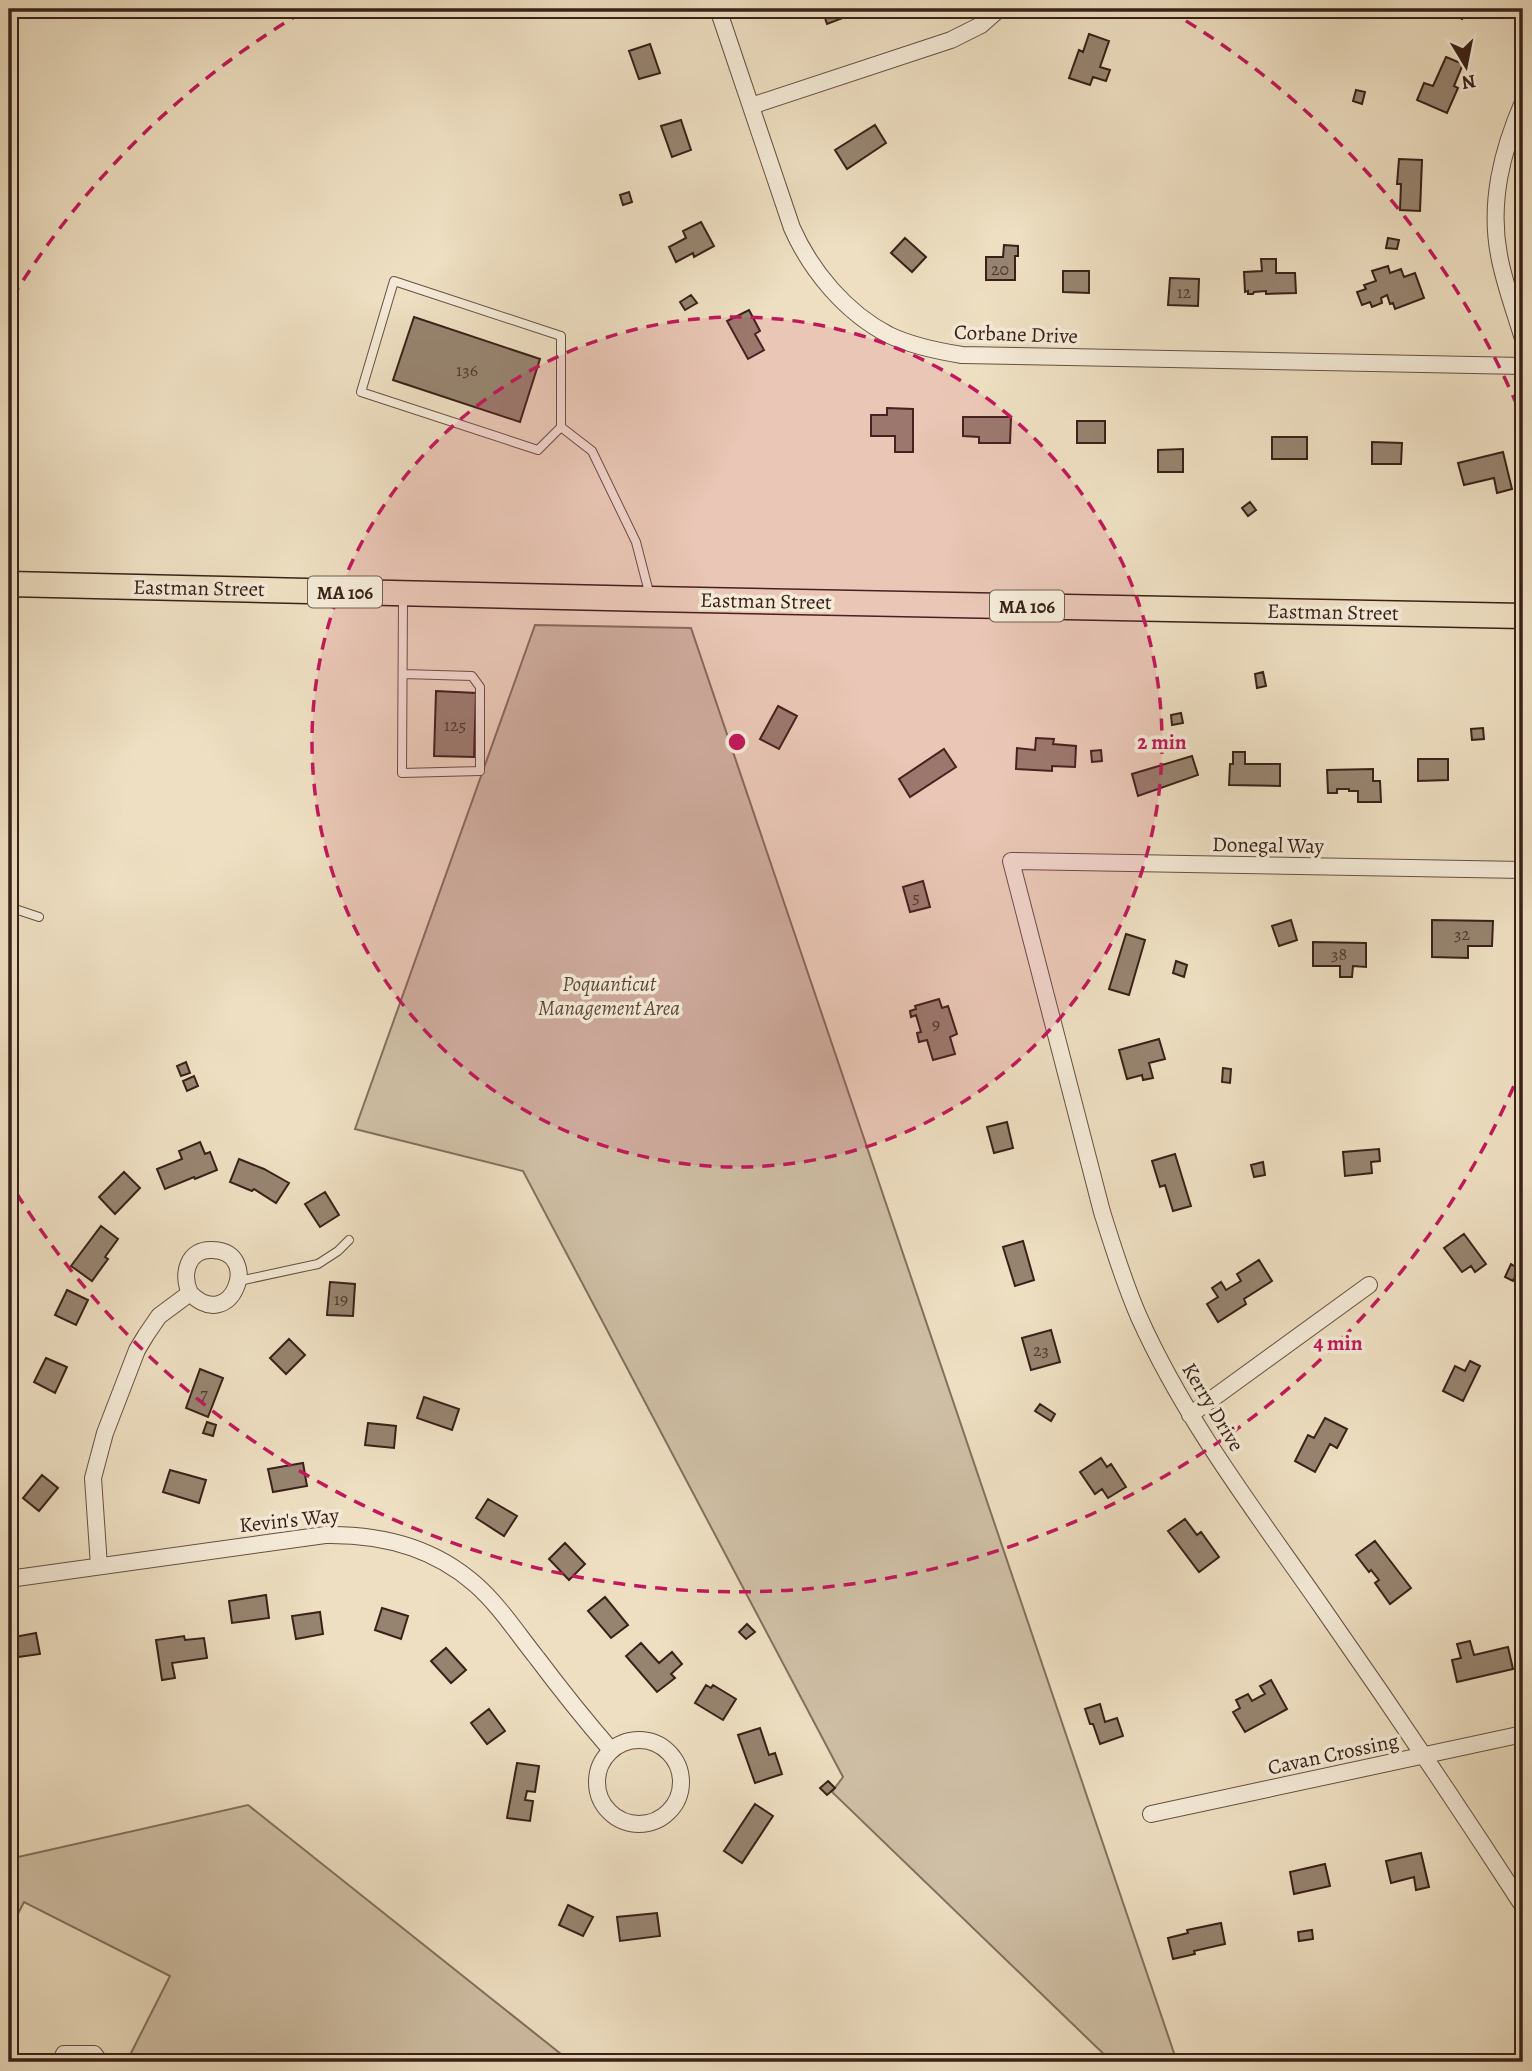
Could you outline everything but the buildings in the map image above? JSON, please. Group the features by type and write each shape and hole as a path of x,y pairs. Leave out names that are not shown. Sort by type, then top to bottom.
{"main road":[{"name":"Eastman Street","path":"9,584 1523,616"}],"street":[{"name":"Corbane Drive","path":"718,9 792,228 803,252 828,286 867,321 888,335 912,344 962,355 1523,366"},
{"path":"751,106 951,40 981,24 999,9"},
{"path":"1523,102 1502,161 1497,190 1496,224 1499,256 1523,339"},
{"name":"Donegal Way","path":"1011,861 1523,870"},
{"name":"Kerry Drive","path":"1011,861 1102,1212 1117,1262 1139,1317 1190,1415 1425,1755 1523,1906"},
{"path":"206,1250 223,1252 230,1256 239,1271 239,1281 231,1297 214,1304 204,1303 190,1293 185,1275 187,1266 198,1254 206,1250"},
{"path":"1190,1415 1369,1284"},
{"path":"99,1566 93,1478 105,1433 137,1350 146,1335 159,1316 190,1293"},
{"name":"Kevin's Way","path":"9,1579 325,1535 376,1538 414,1548 448,1565 483,1592 611,1750"},
{"name":"Cavan Crossing","path":"1151,1814 1523,1734"},
{"path":"637,1740 651,1741 664,1748 674,1758 680,1770 678,1798 671,1809 648,1823 634,1824 610,1812 601,1801 597,1788 598,1774 611,1750 623,1743 637,1740"},
{"path":"60,2062 64,2054 94,2054 100,2062"}],"lane":[{"path":"394,281 561,336 561,427 538,450 361,392 394,281"},
{"path":"561,427 592,451 636,542 651,599"},
{"path":"403,674 472,676 480,687 480,771 402,773 403,674 404,593"},
{"path":"9,908 39,917"},
{"path":"239,1281 318,1264 349,1240"}],"green space":[{"name":"Poquanticut Management Area","path":"535,625 691,628 1177,2062 1112,2062 832,1792 843,1777 523,1171 355,1129"},
{"path":"248,1805 571,2062 132,2062 129,2057 170,1976 24,1902 9,1931 9,1859"}]}
